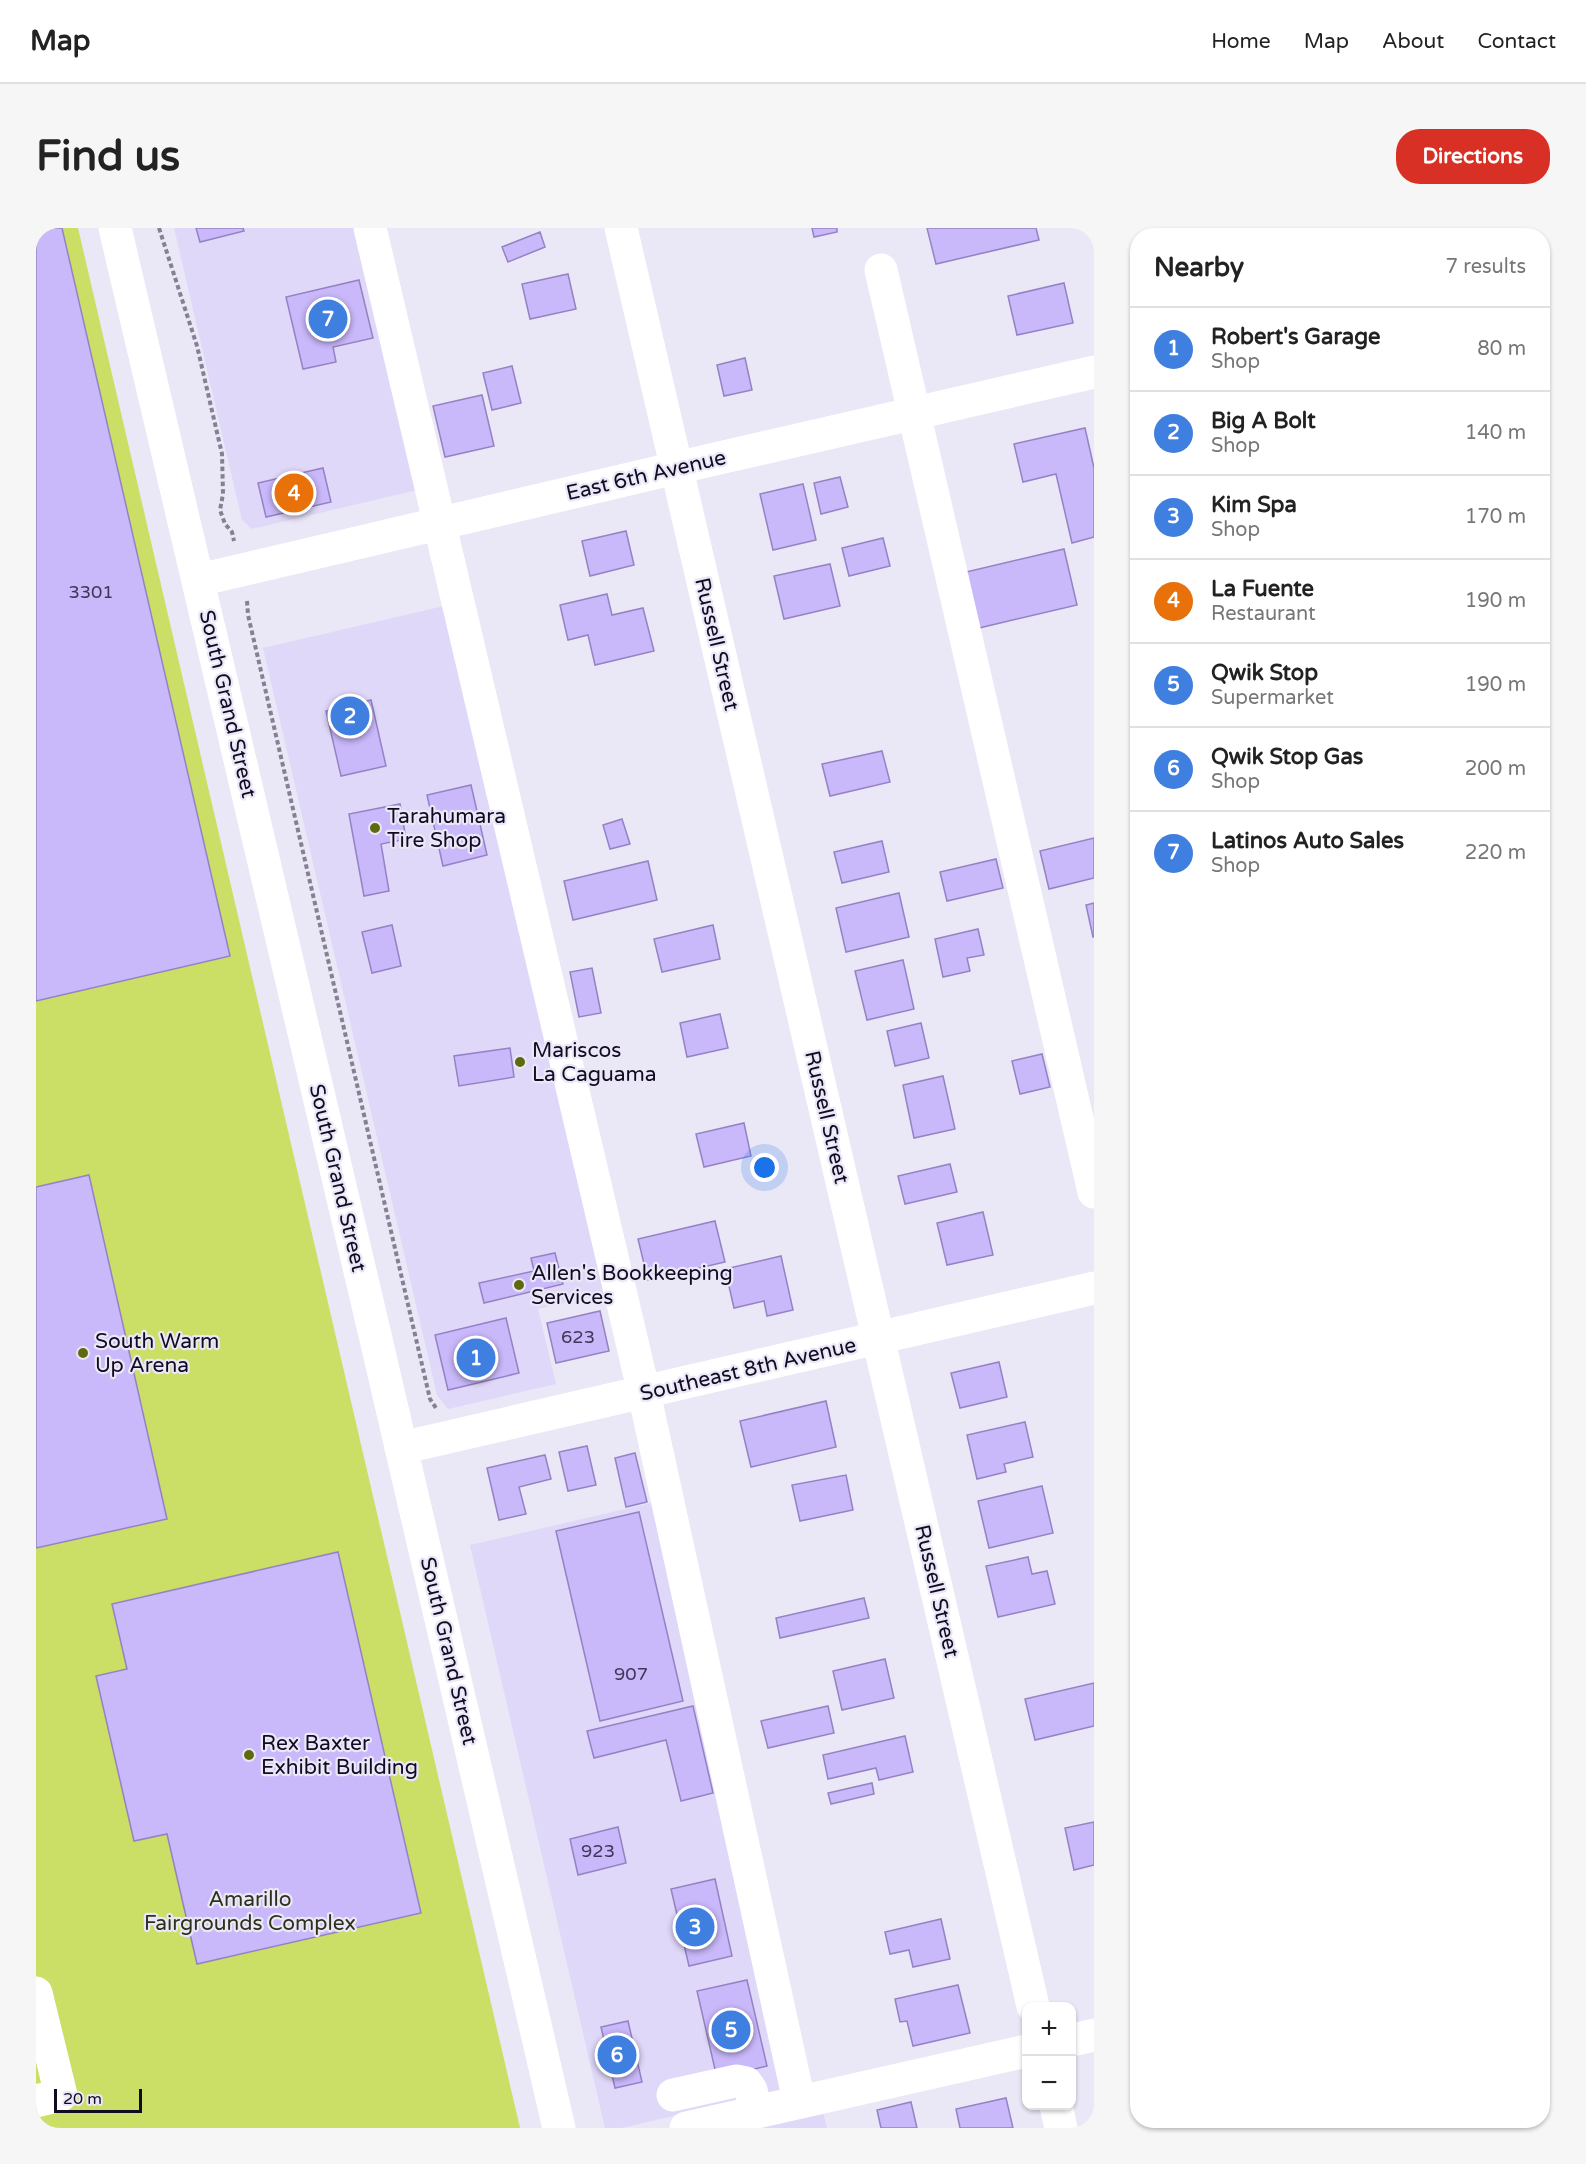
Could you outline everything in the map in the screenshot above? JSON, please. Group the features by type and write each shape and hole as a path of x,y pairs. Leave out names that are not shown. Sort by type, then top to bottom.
{"street":[{"name":"South Grand Street","path":"115,228 559,2128"},
{"path":"370,228 644,1393 800,2101"},
{"name":"Russell Street","path":"621,228 1032,2002"},
{"path":"881,270 1094,1192"},
{"name":"East 6th Avenue","path":"199,580 1094,372"},
{"name":"Southeast 8th Avenue","path":"401,1448 1094,1288"},
{"path":"36,1992 61,2096 36,2102"},
{"path":"1076,2039 1094,2035"},
{"path":"686,2128 1022,2052"},
{"path":"673,2095 736,2081 746,2083 751,2090 756,2112"},
{"path":"1057,2110 1061,2128"}],"path":[{"path":"159,228 197,346 222,454 224,494 220,510 225,524 232,532"},
{"path":"247,600 248,615 430,1399 437,1410"}],"shaded area":[{"path":"174,228 356,228 417,490 252,529 242,520"},
{"path":"444,606 604,1294 538,1309 556,1384 448,1409 437,1395 263,648"},
{"path":"651,1503 787,2089 622,2128 605,2128 470,1545"},
{"path":"823,2112 827,2128 754,2128"}],"green space":[{"name":"Amarillo Fairgrounds Complex","path":"36,228 78,228 520,2128 36,2128"}],"building":[{"path":"36,228 62,228 230,956 36,1001"},
{"path":"196,228 243,228 244,231 200,242"},
{"path":"812,228 837,228 837,232 814,237"},
{"path":"927,228 1036,228 1039,240 936,264"},
{"path":"540,232 545,247 508,262 502,247"},
{"path":"568,274 576,309 530,319 522,284"},
{"path":"359,280 373,338 333,347 336,362 303,369 286,297"},
{"path":"1064,283 1073,323 1017,335 1008,296"},
{"path":"745,358 752,390 724,396 717,365"},
{"path":"512,366 521,403 492,410 483,373"},
{"path":"482,395 494,446 445,457 433,406"},
{"path":"1085,428 1094,468 1094,537 1072,543 1056,474 1023,482 1014,444"},
{"path":"323,468 331,502 266,517 258,483"},
{"path":"840,477 848,507 821,514 814,483"},
{"path":"803,484 816,540 773,550 760,494"},
{"path":"626,531 634,565 590,576 582,541"},
{"path":"883,538 890,566 849,576 842,548"},
{"path":"1064,549 1077,605 979,628 966,572"},
{"path":"830,564 840,606 784,619 774,576"},
{"path":"607,594 612,615 643,608 654,651 595,665 588,635 568,640 560,605"},
{"path":"371,700 386,766 341,776 326,711"},
{"path":"882,751 890,782 830,796 822,764"},
{"path":"471,785 487,855 443,866 427,795"},
{"path":"400,804 406,839 381,844 389,891 364,896 349,814"},
{"path":"622,819 630,844 610,849 603,825"},
{"path":"1094,838 1094,878 1049,889 1040,851"},
{"path":"882,841 889,872 842,883 834,852"},
{"path":"996,859 1003,888 947,901 940,872"},
{"path":"648,861 657,900 573,920 564,881"},
{"path":"899,893 909,937 846,952 836,908"},
{"path":"1094,903 1094,937 1093,937 1086,905"},
{"path":"392,925 401,966 372,973 362,932"},
{"path":"713,925 720,959 662,972 654,939"},
{"path":"978,929 984,955 967,958 970,971 943,977 935,939"},
{"path":"903,960 914,1009 867,1020 855,971"},
{"path":"592,968 601,1013 579,1017 570,972"},
{"path":"720,1014 728,1048 687,1057 680,1023"},
{"path":"921,1023 929,1058 895,1066 887,1031"},
{"path":"510,1048 514,1077 459,1086 454,1056"},
{"path":"1042,1054 1050,1087 1020,1094 1012,1061"},
{"path":"943,1076 955,1129 914,1138 903,1085"},
{"path":"744,1123 751,1156 704,1167 696,1134"},
{"path":"950,1164 957,1192 905,1204 898,1176"},
{"name":"South Warm Up Arena","path":"89,1175 167,1519 36,1548 36,1187"},
{"path":"983,1212 993,1255 947,1265 937,1223"},
{"path":"715,1221 725,1262 648,1280 638,1239"},
{"path":"555,1253 563,1284 484,1303 479,1283 534,1271 531,1258"},
{"path":"781,1256 793,1310 767,1316 764,1301 734,1308 725,1269"},
{"path":"600,1311 609,1351 556,1363 547,1323"},
{"path":"506,1318 519,1373 448,1390 435,1335"},
{"path":"999,1362 1007,1397 960,1408 951,1373"},
{"path":"826,1401 836,1447 751,1467 740,1421"},
{"path":"1025,1422 1033,1457 1004,1464 1006,1472 977,1479 967,1435"},
{"path":"587,1446 596,1485 568,1491 559,1452"},
{"path":"635,1453 647,1502 626,1507 615,1458"},
{"path":"545,1455 551,1479 519,1487 526,1514 499,1520 487,1468"},
{"path":"846,1475 853,1510 800,1521 792,1485"},
{"path":"1042,1486 1053,1533 989,1548 978,1501"},
{"path":"639,1512 683,1701 600,1721 556,1531"},
{"name":"Rex Baxter Exhibit Building","path":"338,1552 421,1913 197,1964 167,1834 134,1841 96,1676 127,1669 112,1604"},
{"path":"1028,1557 1032,1574 1047,1571 1055,1604 998,1617 986,1566"},
{"path":"864,1598 869,1618 780,1638 776,1618"},
{"path":"885,1659 894,1698 842,1710 833,1671"},
{"path":"1094,1683 1094,1726 1035,1740 1025,1699"},
{"path":"693,1706 713,1793 681,1801 666,1740 594,1758 587,1731"},
{"path":"828,1706 834,1733 768,1748 761,1721"},
{"path":"905,1736 913,1772 879,1780 876,1768 828,1779 823,1755"},
{"path":"872,1783 874,1794 831,1804 828,1793"},
{"path":"1094,1822 1094,1865 1074,1870 1065,1828"},
{"path":"618,1827 626,1863 578,1875 570,1839"},
{"path":"715,1879 732,1956 689,1966 671,1889"},
{"path":"941,1919 950,1959 913,1967 909,1950 890,1954 885,1932"},
{"path":"747,1980 767,2066 717,2078 697,1991"},
{"path":"958,1985 970,2033 913,2046 907,2021 900,2022 895,1999"},
{"path":"628,2021 642,2082 615,2088 601,2027"},
{"path":"1006,2098 1013,2128 960,2128 956,2109"},
{"path":"911,2102 917,2128 881,2128 877,2110"}],"place":[{"name":"Latinos Auto Sales","path":"328,319"},
{"name":"La Fuente","path":"294,493"},
{"name":"Big A Bolt","path":"350,716"},
{"name":"Tarahumara Tire Shop","path":"375,828"},
{"name":"Mariscos La Caguama","path":"520,1062"},
{"name":"Allen's Bookkeeping Services","path":"519,1285"},
{"name":"South Warm Up Arena","path":"83,1353"},
{"name":"Robert's Garage","path":"476,1358"},
{"name":"Rex Baxter Exhibit Building","path":"249,1755"},
{"name":"Kim Spa","path":"695,1927"},
{"name":"Qwik Stop","path":"731,2030"},
{"name":"Qwik Stop Gas","path":"617,2055"}]}
